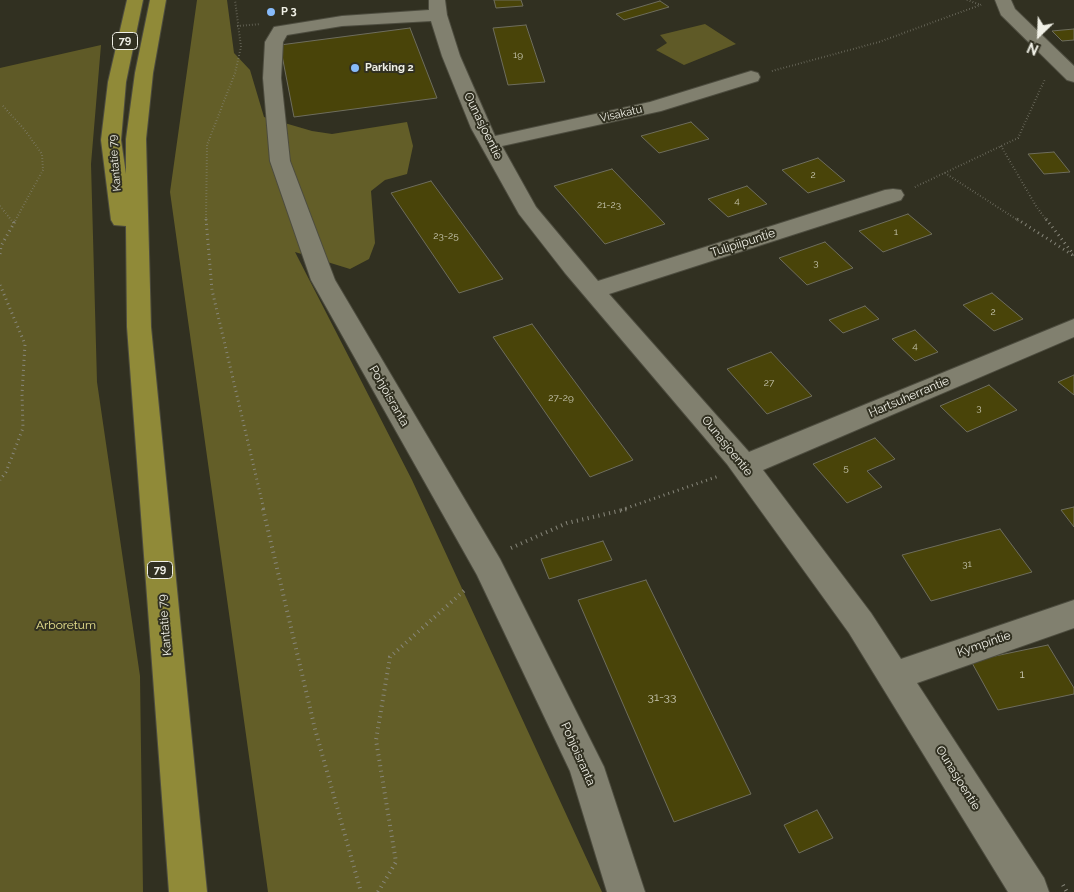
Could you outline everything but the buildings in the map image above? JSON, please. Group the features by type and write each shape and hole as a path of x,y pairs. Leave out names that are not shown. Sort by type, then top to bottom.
{"main road":[{"name":"Kantatie 79","path":"135,0 117,82 111,140 140,327"},
{"name":"Kantatie 79","path":"158,0 144,73 136,138 140,327 188,892"}],"street":[{"path":"995,1 1074,76"},
{"name":"Pohjoisranta","path":"438,7 341,14 280,31 274,42 272,78 280,161 323,280 489,568 586,767 626,892"},
{"name":"Ounasjoentie","path":"438,7 451,56 489,143 527,209 594,291 744,466 860,622 1030,892"},
{"name":"Visakatu","path":"489,143 654,107 751,77"},
{"name":"Tulipiipuntie","path":"594,291 893,195"},
{"name":"Hartsuherrantie","path":"744,466 1074,327"},
{"name":"Kympintie","path":"894,676 1074,614"}],"path":[{"path":"235,0 241,47 235,73 207,145 206,223 212,290 315,729 361,892"},
{"path":"967,0 980,4"},
{"path":"751,77 879,42 980,4 995,1"},
{"path":"893,195 945,173 1018,138 1038,97 1054,57"},
{"path":"0,254 1,246 43,170 42,154 24,129 3,106"},
{"path":"1002,146 1036,206 1074,256"},
{"path":"945,173 1074,256"},
{"path":"0,206 14,223"},
{"path":"0,285 25,344 22,394 23,428 6,472 0,480"},
{"path":"378,892 396,862 376,740 390,657 514,545 567,523 632,508 744,466"}],"green space":[{"path":"705,24 736,44 684,65 656,50 667,43 660,35"},
{"name":"Arboretum","path":"101,45 91,164 97,382 140,676 143,892 0,892 0,68"}],"shaded area":[{"path":"197,0 227,0 234,53 250,70 264,117 312,131 332,134 407,122 413,146 407,174 385,180 371,191 375,243 369,259 350,269 295,252 412,480 602,892 268,892 170,192"}],"place":[{"name":"P 3","path":"271,12"},
{"name":"Parking 2","path":"355,68"}]}
